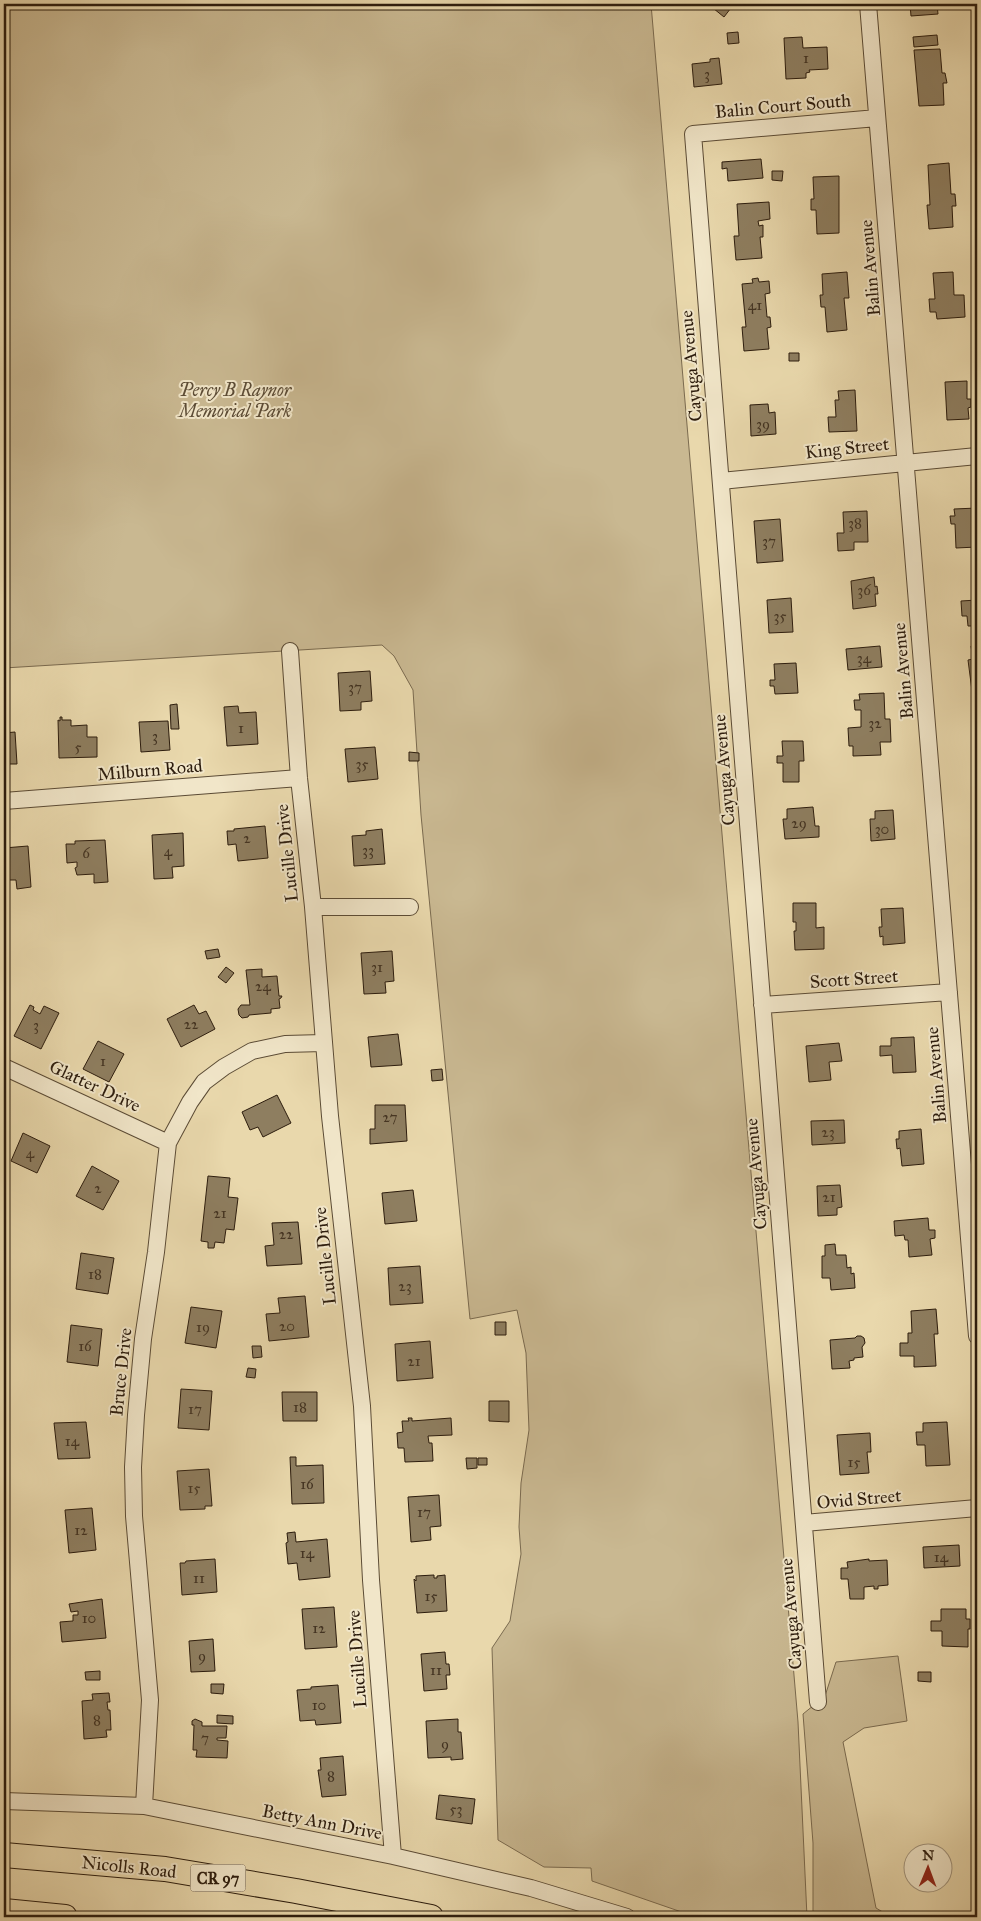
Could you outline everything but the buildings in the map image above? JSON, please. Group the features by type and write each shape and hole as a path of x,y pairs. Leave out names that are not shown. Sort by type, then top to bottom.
{"highway":[{"name":"Nicolls Road","path":"4,1855 165,1869 296,1891 431,1917"},
{"path":"4,1911 65,1917"}],"street":[{"name":"Balin Avenue","path":"868,4 977,1336"},
{"name":"Balin Court South","path":"693,134 877,118"},
{"name":"Cayuga Avenue","path":"693,134 794,1403"},
{"name":"King Street","path":"721,481 977,456"},
{"name":"Lucille Drive","path":"290,651 299,778 313,907 323,1043 362,1406 371,1580 393,1856"},
{"name":"Milburn Road","path":"4,802 299,778"},
{"path":"313,907 410,907"},
{"name":"Scott Street","path":"762,1005 949,992"},
{"name":"Bruce Drive","path":"144,1806 150,1700 134,1516 133,1467 143,1339 156,1252 168,1143 190,1102 204,1082 224,1066 252,1052 285,1044 323,1043"},
{"name":"Glatter Drive","path":"4,1067 168,1143"},
{"name":"Ovid Street","path":"794,1403 804,1523 977,1508"},
{"name":"Cayuga Avenue","path":"804,1523 818,1702"},
{"name":"Betty Ann Drive","path":"4,1800 144,1806 393,1856 531,1888 627,1917"}],"green space":[{"name":"Percy B Raynor Memorial Park","path":"4,4 651,4 798,1722 807,1917 696,1917 592,1881 591,1868 544,1867 498,1840 492,1648 510,1621 521,1554 519,1527 521,1483 529,1430 526,1353 517,1310 470,1319 421,815 413,690 394,656 382,645 4,668"},
{"path":"898,1656 907,1721 864,1728 843,1742 876,1908 891,1917 814,1917 813,1843 803,1714 825,1696 836,1662"}]}
